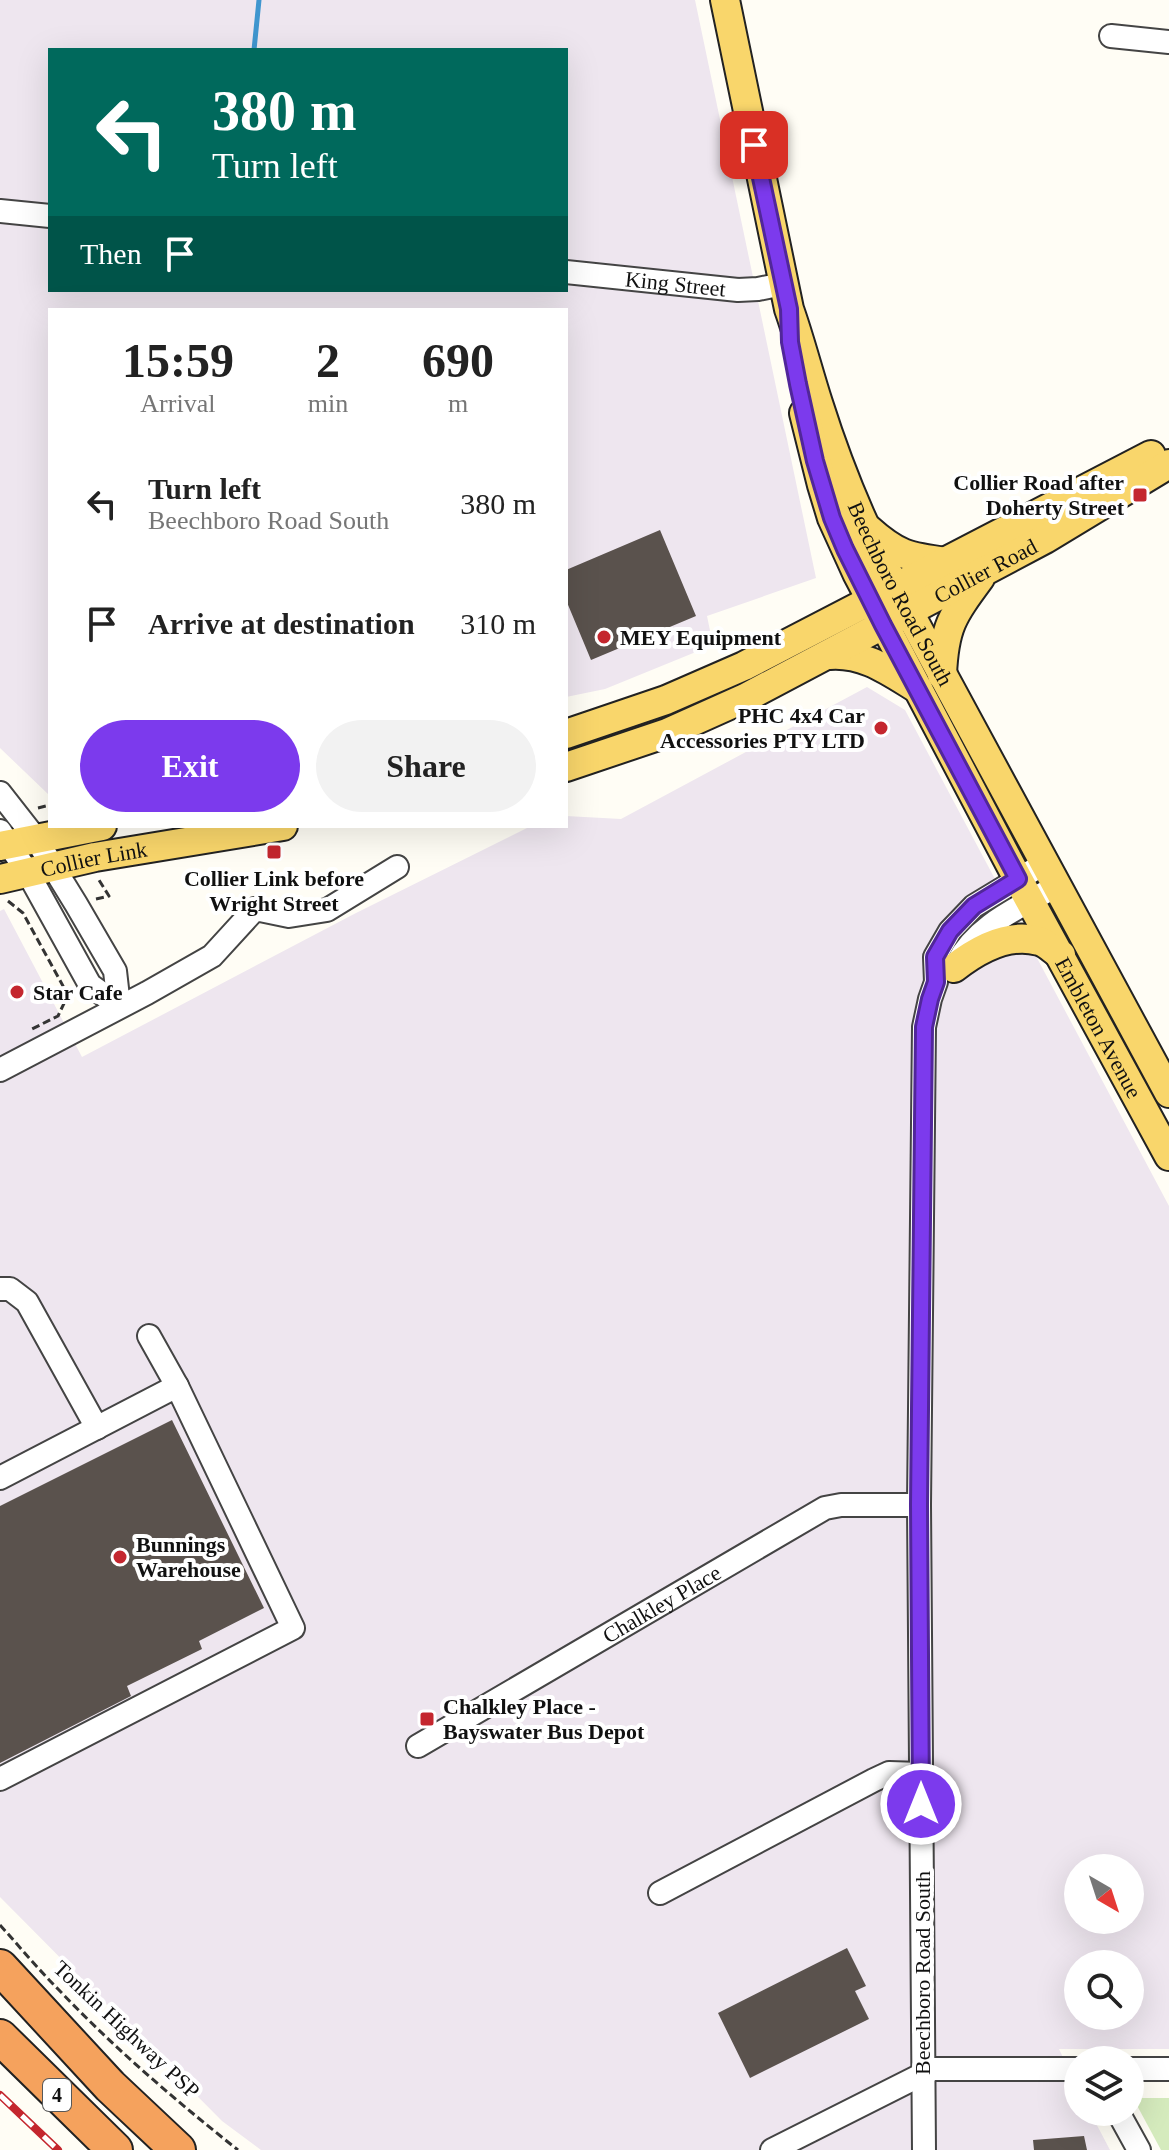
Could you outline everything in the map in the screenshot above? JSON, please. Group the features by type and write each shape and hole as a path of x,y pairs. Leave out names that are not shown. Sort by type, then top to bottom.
{"highway":[{"path":"0,1967 64,2038 178,2150"},
{"name":"4","path":"0,2037 115,2150"}],"main road":[{"name":"Beechboro Road South","path":"725,0 786,297 828,435 864,526 889,606"},
{"name":"Beechboro Road South","path":"786,297 790,342 809,436 822,485 845,549 889,606 930,682 1051,874"},
{"name":"Collier Road","path":"889,606 946,562 1169,445"},
{"name":"Collier Road","path":"889,606 985,571 1068,526 1169,464"},
{"path":"864,526 888,547 905,555 946,562"},
{"path":"829,655 855,656 930,682 944,648 949,625 985,571"},
{"path":"568,766 667,733 745,698 829,655 889,606"},
{"path":"568,733 706,684 889,606"},
{"name":"Beechboro Road South","path":"930,682 1024,889"},
{"name":"Collier Link","path":"11,840 89,828"},
{"name":"Collier Link","path":"0,879 95,857 271,828"},
{"name":"Embleton Avenue","path":"1051,874 1169,1093"},
{"name":"Embleton Avenue","path":"1024,889 1169,1156"},
{"path":"945,975 979,951 997,943 1021,939 1042,941 1061,956"},
{"path":"1127,1016 1130,1049 1139,1071 1130,1084"}],"street":[{"path":"1111,36 1169,42"},
{"path":"0,211 48,216"},
{"name":"King Street","path":"568,272 738,290 758,289 786,297"},
{"path":"0,793 11,840 40,870 90,985 119,1006"},
{"path":"0,1070 212,956 255,909 289,916 327,910 397,867"},
{"name":"Beechboro Road South","path":"924,2150 919,1505 923,1049 930,999 945,975 973,938 1005,915 1024,889 1051,874"},
{"path":"0,1289 10,1289 27,1302 97,1428"},
{"path":"0,1779 293,1628 177,1386 149,1336"},
{"path":"0,1478 177,1386"},
{"name":"Chalkley Place","path":"418,1746 825,1508 841,1505 919,1505"},
{"path":"660,1893 881,1777 900,1772 921,1774"},
{"path":"772,2150 933,2069 1064,2069"},
{"path":"1144,2069 1169,2069"},
{"path":"1126,2126 1139,2150"}],"path":[{"path":"0,901 7,900 23,913 67,997 58,1016 21,1035"},
{"name":"Tonkin Highway PSP","path":"0,1925 103,2035 238,2150"}],"shaded area":[{"path":"0,0 695,0 816,578 707,616 713,645 605,689 568,697 568,308 48,308 48,794 0,748"},
{"path":"867,687 905,710 1169,1206 1169,2049 1064,2046 1064,2049 1059,2049 1064,2060 1064,2126 1097,2126 1110,2150 261,2150 222,2121 0,1897 0,911 4,909 82,1057 356,913 527,828 568,828 568,816 621,819"}],"green space":[{"path":"1144,2098 1169,2098 1169,2150 1161,2150 1144,2118"}],"building":[{"path":"660,530 696,616 591,660 568,605 568,569"},
{"name":"Bunnings Warehouse","path":"172,1420 264,1608 199,1641 202,1649 127,1686 131,1696 0,1763 0,1506"},
{"path":"847,1948 866,1986 855,1991 869,2019 750,2078 718,2013"},
{"path":"1084,2136 1087,2150 1034,2150 1033,2140"}],"waterway":[{"path":"254,48 259,0"}],"railway":[{"path":"0,2095 58,2150"}],"place":[{"name":"Collier Road after Doherty Street","path":"1140,495"},
{"name":"MEY Equipment","path":"604,637"},
{"name":"PHC 4x4 Car Accessories PTY LTD","path":"881,728"},
{"name":"Collier Link before Wright Street","path":"274,852"},
{"name":"Star Cafe","path":"17,992"},
{"name":"Bunnings Warehouse","path":"120,1557"},
{"name":"Chalkley Place - Bayswater Bus Depot","path":"427,1719"}],"route":[{"path":"754,145 789,309 790,342 798,384 815,461 832,518 883,625 1018,879 974,906 950,931 935,957 936,982 924,1027 919,1505 921,1804"}]}
